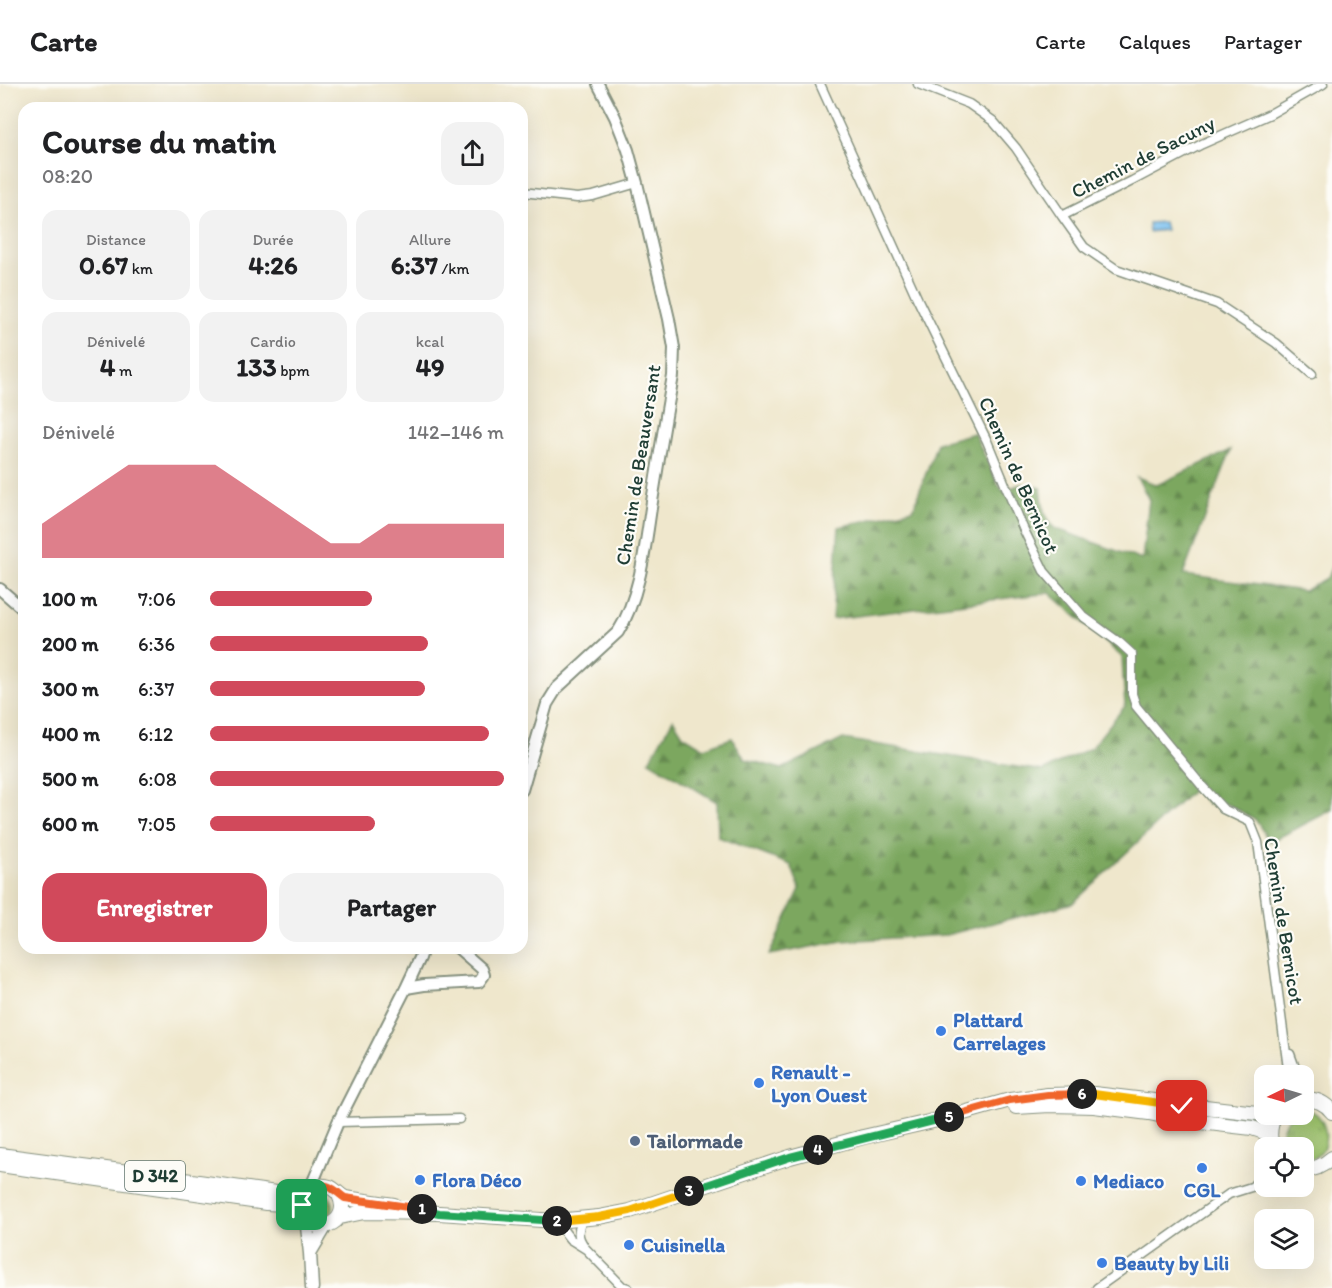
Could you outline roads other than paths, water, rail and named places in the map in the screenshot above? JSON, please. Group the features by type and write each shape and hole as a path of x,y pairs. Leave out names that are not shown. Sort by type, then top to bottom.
{"main road":[{"path":"340,1217 364,1212 439,1213 556,1221 630,1211 790,1157 1010,1100 1048,1095 1094,1094 1254,1113"},
{"path":"1314,1100 1329,1107 1332,1112"},
{"path":"972,1111 1050,1105 1094,1106 1252,1128 1263,1137"},
{"name":"D 342","path":"0,1155 283,1194 310,1190"},
{"path":"1314,1169 1326,1164 1332,1158"},
{"name":"D 342","path":"0,1166 284,1204 304,1214"},
{"path":"312,1288 303,1200 310,1190 321,1186 345,1198 439,1213"},
{"path":"304,1214 313,1224 322,1227 336,1221 340,1217 343,1206 336,1192"},
{"path":"310,1253 326,1226"}],"street":[{"name":"Chemin de Beauversant","path":"528,769 547,704 557,688 618,632 631,606 644,551 673,376 674,348 669,319 637,183 628,150 615,117 598,84"},
{"name":"Chemin de Bernicot","path":"820,84 918,300 987,441 1023,528 1044,571 1084,617 1132,654 1132,694 1139,710 1223,809 1250,822 1258,842 1288,1065"},
{"name":"Chemin de Sacuny","path":"918,84 969,104 993,121 1016,148 1062,216 1202,144 1270,114 1323,84"},
{"path":"528,193 577,198 593,196 637,183"},
{"path":"1062,216 1084,247 1116,269 1218,304 1276,343 1312,374"},
{"path":"0,589 18,605"},
{"path":"310,1190 338,1122 421,954"},
{"path":"406,988 479,982 484,975 482,969 465,954"},
{"name":"Chemin de Bernicot","path":"1284,1036 1294,1065"},
{"path":"338,1122 459,1119"},
{"path":"322,1160 326,1176 336,1192"},
{"path":"1097,1288 1229,1194 1254,1185"},
{"path":"583,1218 578,1238 622,1286 628,1288"},
{"path":"556,1221 570,1239 586,1249"}],"water":[{"path":"1164,222 1166,230 1149,232 1148,223"}],"place":[{"name":"Plattard Carrelages","path":"941,1031"},
{"name":"Renault - Lyon Ouest","path":"759,1083"},
{"name":"Tailormade","path":"635,1141"},
{"name":"CGL","path":"1202,1168"},
{"name":"Flora Déco","path":"420,1180"},
{"name":"Mediaco","path":"1081,1181"},
{"name":"Cuisinella","path":"629,1245"},
{"name":"Beauty by Lili","path":"1102,1263"}]}
